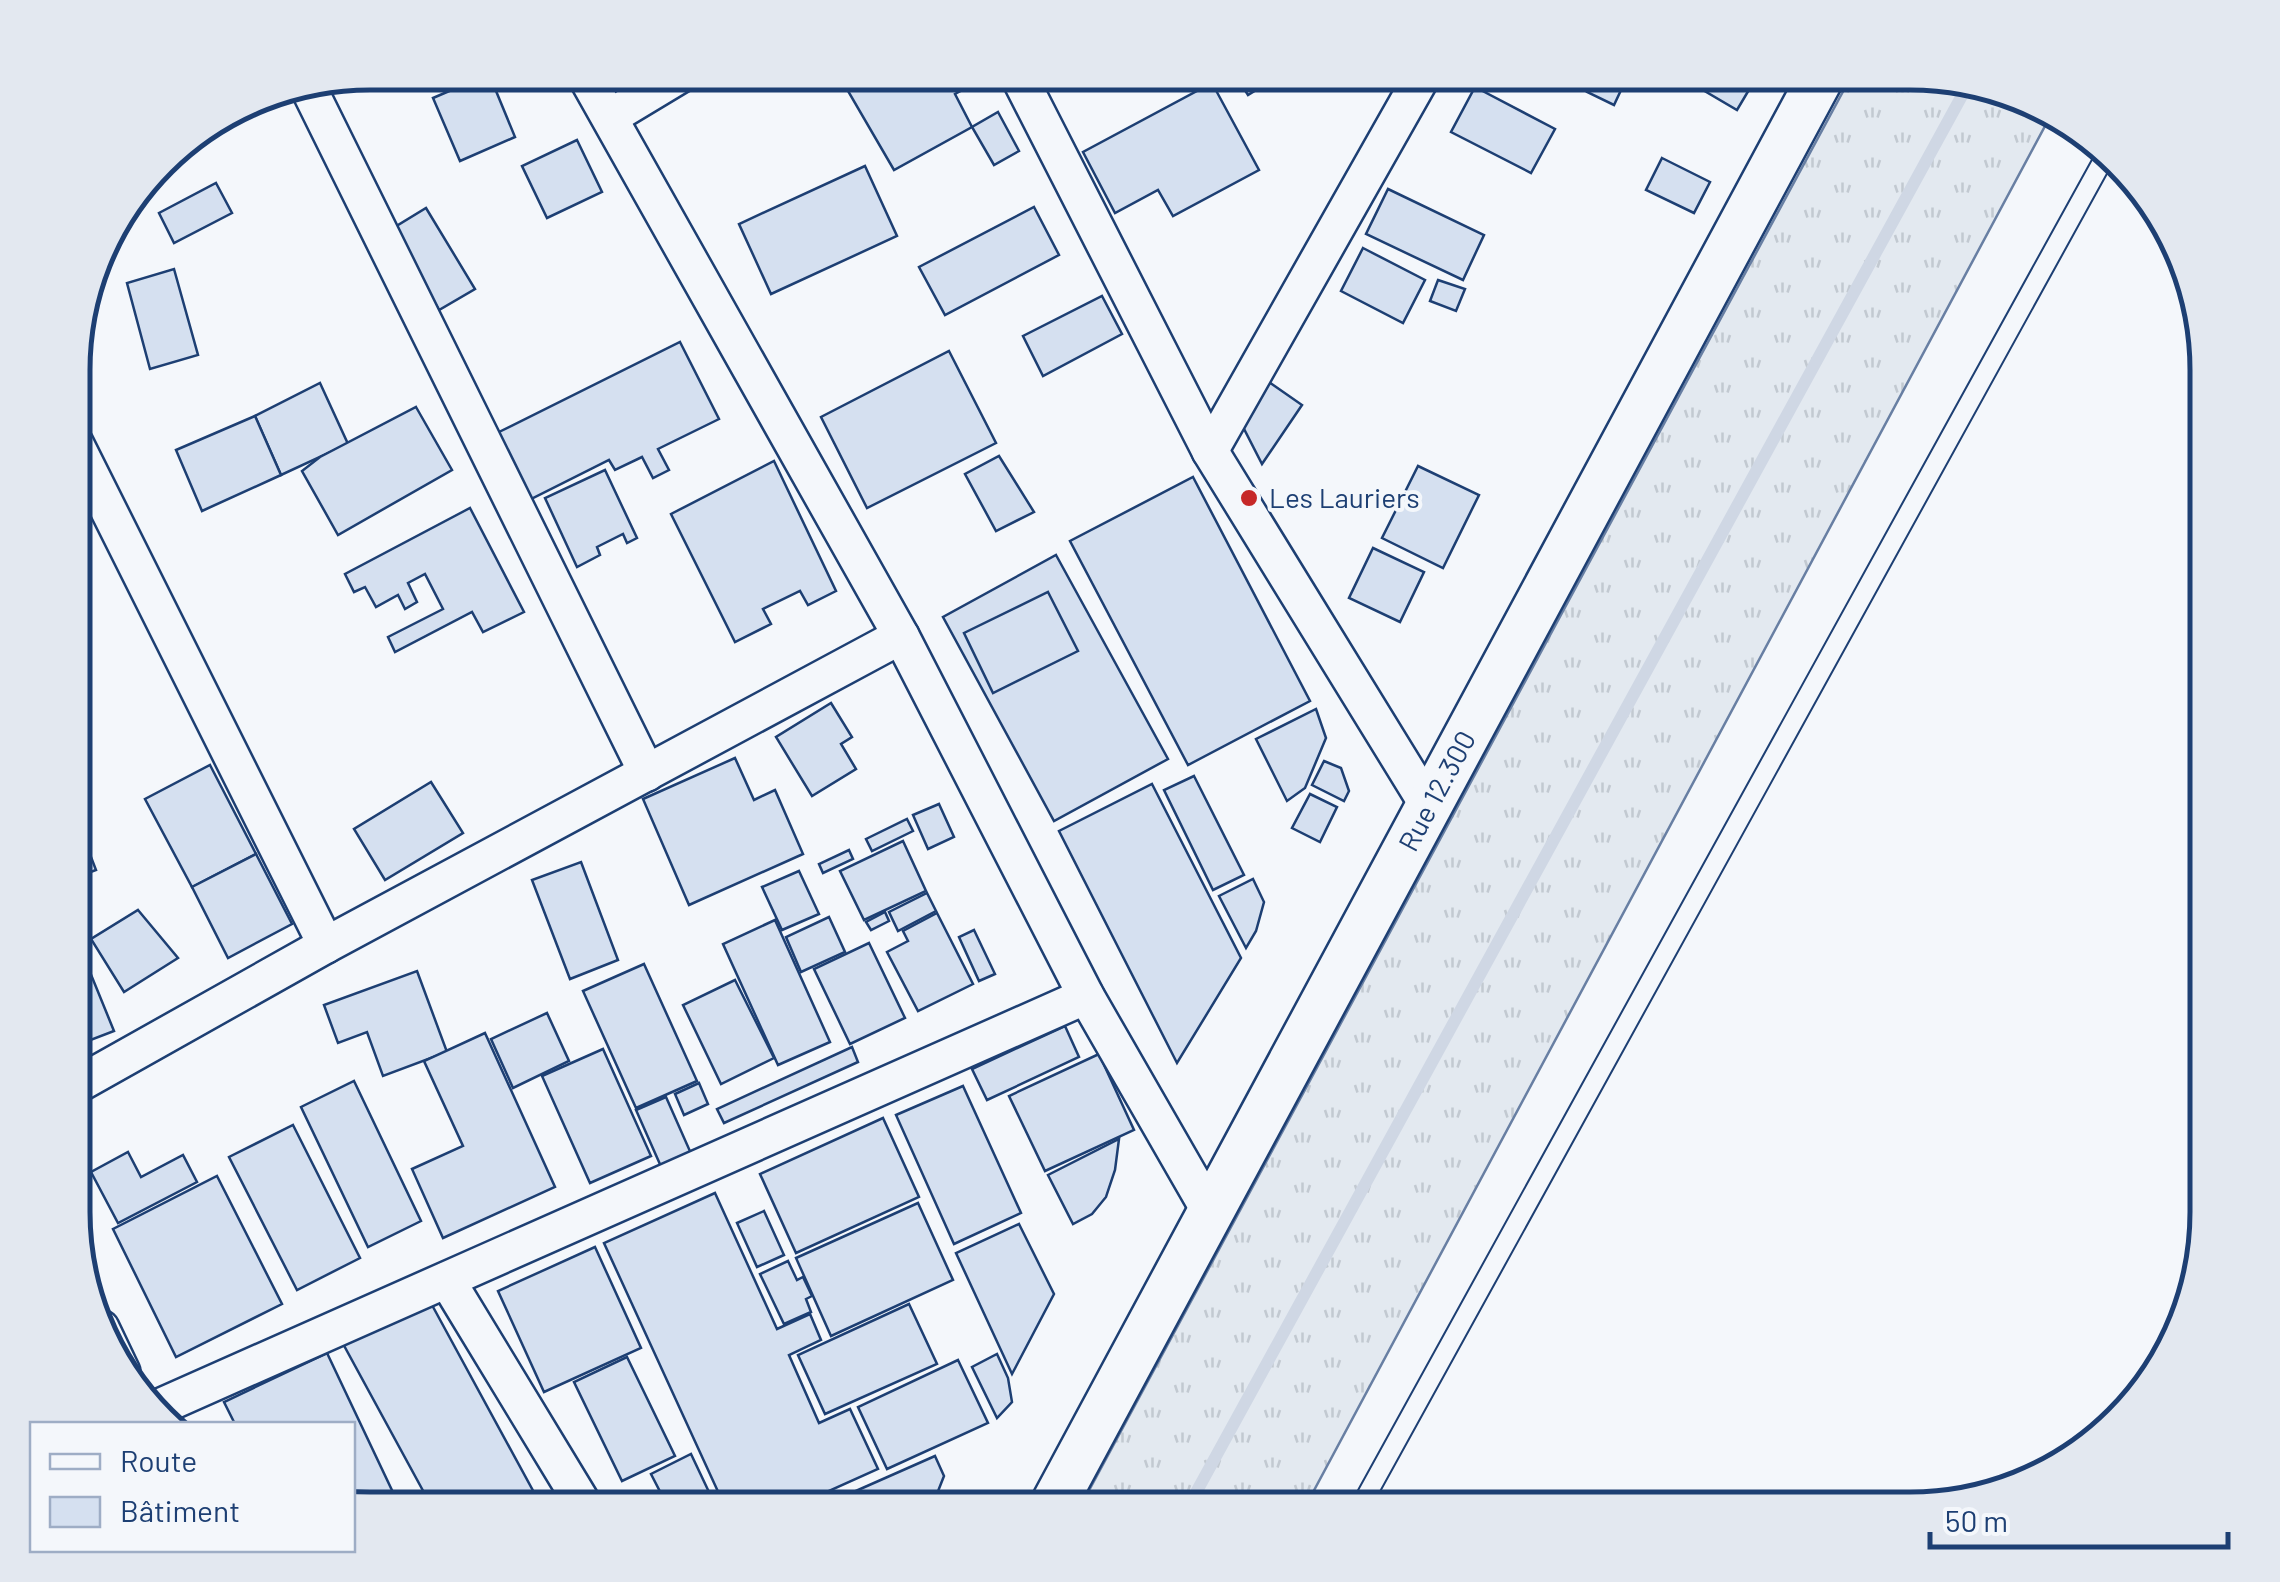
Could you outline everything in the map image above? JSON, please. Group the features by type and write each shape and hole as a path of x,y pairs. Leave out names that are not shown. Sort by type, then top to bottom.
{"street":[{"path":"594,90 901,636 1086,996 1209,1210"},
{"path":"610,117 653,90"},
{"path":"1026,90 1210,451 1429,808"},
{"path":"1210,451 1414,91"},
{"name":"Rue 12.300","path":"1060,1491 1814,91"},
{"path":"313,97 647,773"},
{"path":"90,473 326,945"},
{"path":"91,1077 326,945 901,636"},
{"path":"167,1405 1086,996"},
{"path":"447,1280 575,1491"}],"lane":[{"path":"1369,1492 2101,166"}],"green space":[{"path":"1843,91 1964,95 2000,105 2045,126 1313,1492 1088,1491"}],"building":[{"path":"452,90 496,90 515,137 460,161 433,98"},
{"path":"962,90 955,94 972,127 894,170 848,91"},
{"path":"1198,91 1216,91 1259,170 1173,216 1158,190 1115,213 1083,152"},
{"path":"1473,91 1482,91 1555,129 1531,173 1451,132"},
{"path":"1588,91 1621,91 1614,105"},
{"path":"1704,91 1748,91 1737,110"},
{"path":"998,112 1019,151 994,165 972,127"},
{"path":"577,140 602,192 547,218 522,166"},
{"path":"1662,158 1710,182 1694,213 1646,190"},
{"path":"865,166 897,236 771,294 739,224"},
{"path":"216,183 232,213 174,243 159,213"},
{"path":"1388,189 1484,235 1463,280 1366,234"},
{"path":"1034,207 1059,255 945,315 919,267"},
{"path":"426,208 475,289 439,310 390,230"},
{"path":"1363,248 1425,280 1403,323 1341,291"},
{"path":"174,269 198,355 150,369 127,283"},
{"path":"1438,280 1465,289 1456,311 1430,301"},
{"path":"1102,296 1122,334 1043,376 1023,336"},
{"path":"680,342 719,419 658,449 669,470 653,478 642,457 615,470 609,460 531,499 497,433"},
{"path":"949,351 996,443 867,508 821,417"},
{"path":"1266,380 1302,405 1262,464 1240,421"},
{"path":"320,383 348,444 281,475 255,416"},
{"path":"416,407 452,470 338,535 302,471 320,457"},
{"path":"255,416 281,475 202,511 176,450"},
{"path":"999,456 1034,512 996,531 965,474"},
{"path":"774,461 836,591 808,605 800,591 763,609 771,624 735,642 671,514"},
{"path":"1418,466 1479,495 1443,568 1382,538"},
{"path":"605,470 637,538 627,543 623,534 597,547 600,555 577,567 545,498"},
{"path":"1193,477 1310,701 1188,765 1070,541"},
{"path":"470,508 524,612 483,632 472,612 395,652 388,637 443,609 425,574 408,583 417,602 405,609 398,595 376,607 365,587 354,592 345,574"},
{"path":"1373,548 1424,572 1400,622 1349,598"},
{"path":"1056,555 1168,759 1054,821 943,617"},
{"path":"1048,592 1078,651 993,693 964,633"},
{"path":"831,703 852,737 841,744 856,769 812,796 776,737"},
{"path":"1316,709 1326,738 1305,788 1287,801 1256,739"},
{"path":"735,758 754,800 775,790 803,854 689,905 643,799"},
{"path":"1324,761 1341,768 1349,791 1344,801 1312,785"},
{"path":"210,765 256,854 192,887 145,799"},
{"path":"1194,776 1244,875 1213,890 1164,790"},
{"path":"431,782 463,833 385,880 354,829"},
{"path":"1152,784 1241,958 1177,1063 1059,831"},
{"path":"1310,794 1337,807 1320,842 1292,828"},
{"path":"939,804 954,837 928,849 913,815"},
{"path":"907,819 913,831 872,851 866,839"},
{"path":"903,841 926,891 864,920 840,871"},
{"path":"849,850 853,859 823,873 819,864"},
{"path":"256,854 292,924 228,958 192,887"},
{"path":"581,862 618,960 570,979 532,880"},
{"path":"799,871 819,914 782,930 762,887"},
{"path":"1253,879 1264,902 1256,931 1246,948 1219,896"},
{"path":"927,893 936,911 898,931 889,912"},
{"path":"138,910 178,958 124,992 91,939"},
{"path":"885,912 889,921 871,930 866,922"},
{"path":"937,913 973,984 918,1011 887,952 908,941 903,931"},
{"path":"829,917 845,952 801,972 786,937"},
{"path":"775,920 830,1042 778,1065 723,944"},
{"path":"974,930 995,974 979,981 959,937"},
{"path":"869,943 905,1018 850,1044 814,969"},
{"path":"644,964 697,1081 636,1108 583,991"},
{"path":"417,971 447,1052 383,1076 367,1032 338,1043 324,1005"},
{"path":"91,974 114,1031 91,1040"},
{"path":"735,980 774,1058 721,1084 683,1005"},
{"path":"547,1013 569,1061 513,1088 491,1039"},
{"path":"1065,1026 1079,1057 987,1100 972,1069"},
{"path":"485,1033 555,1187 443,1238 412,1169 463,1146 424,1061"},
{"path":"852,1047 858,1062 724,1123 717,1109"},
{"path":"603,1049 651,1156 590,1183 542,1076"},
{"path":"1099,1054 1134,1130 1045,1171 1009,1096"},
{"path":"354,1081 421,1221 368,1247 301,1107"},
{"path":"699,1083 708,1104 684,1115 675,1094"},
{"path":"963,1086 1021,1213 954,1244 896,1115"},
{"path":"666,1097 693,1158 663,1171 636,1110"},
{"path":"883,1118 919,1197 796,1253 760,1174"},
{"path":"293,1125 360,1258 297,1290 229,1157"},
{"path":"1119,1139 1106,1197 1092,1214 1073,1224 1048,1175"},
{"path":"128,1152 141,1177 183,1155 197,1182 118,1223 91,1172"},
{"path":"217,1176 282,1304 176,1357 113,1229"},
{"path":"715,1193 777,1329 810,1314 821,1340 789,1355 819,1423 850,1409 878,1469 828,1491 718,1491 604,1243"},
{"path":"918,1203 953,1280 831,1336 796,1258"},
{"path":"764,1211 784,1255 757,1267 737,1223"},
{"path":"1019,1224 1054,1294 1012,1374 956,1253"},
{"path":"595,1247 641,1348 544,1392 498,1291"},
{"path":"788,1261 797,1280 803,1277 812,1296 806,1299 811,1312 784,1324 760,1274"},
{"path":"426,1294 533,1491 423,1491 341,1340"},
{"path":"909,1304 937,1364 825,1414 798,1355"},
{"path":"327,1353 392,1491 355,1491 355,1422 234,1422 224,1402"},
{"path":"997,1354 1008,1378 1012,1402 997,1418 972,1367"},
{"path":"627,1357 675,1456 622,1481 574,1382"},
{"path":"958,1360 988,1423 887,1469 858,1407"},
{"path":"691,1454 709,1491 660,1491 651,1474"},
{"path":"935,1456 944,1476 938,1491 855,1491"}],"waterway":[{"path":"1197,1492 1962,95"}],"place":[{"name":"Les Lauriers","path":"1249,498"}]}
